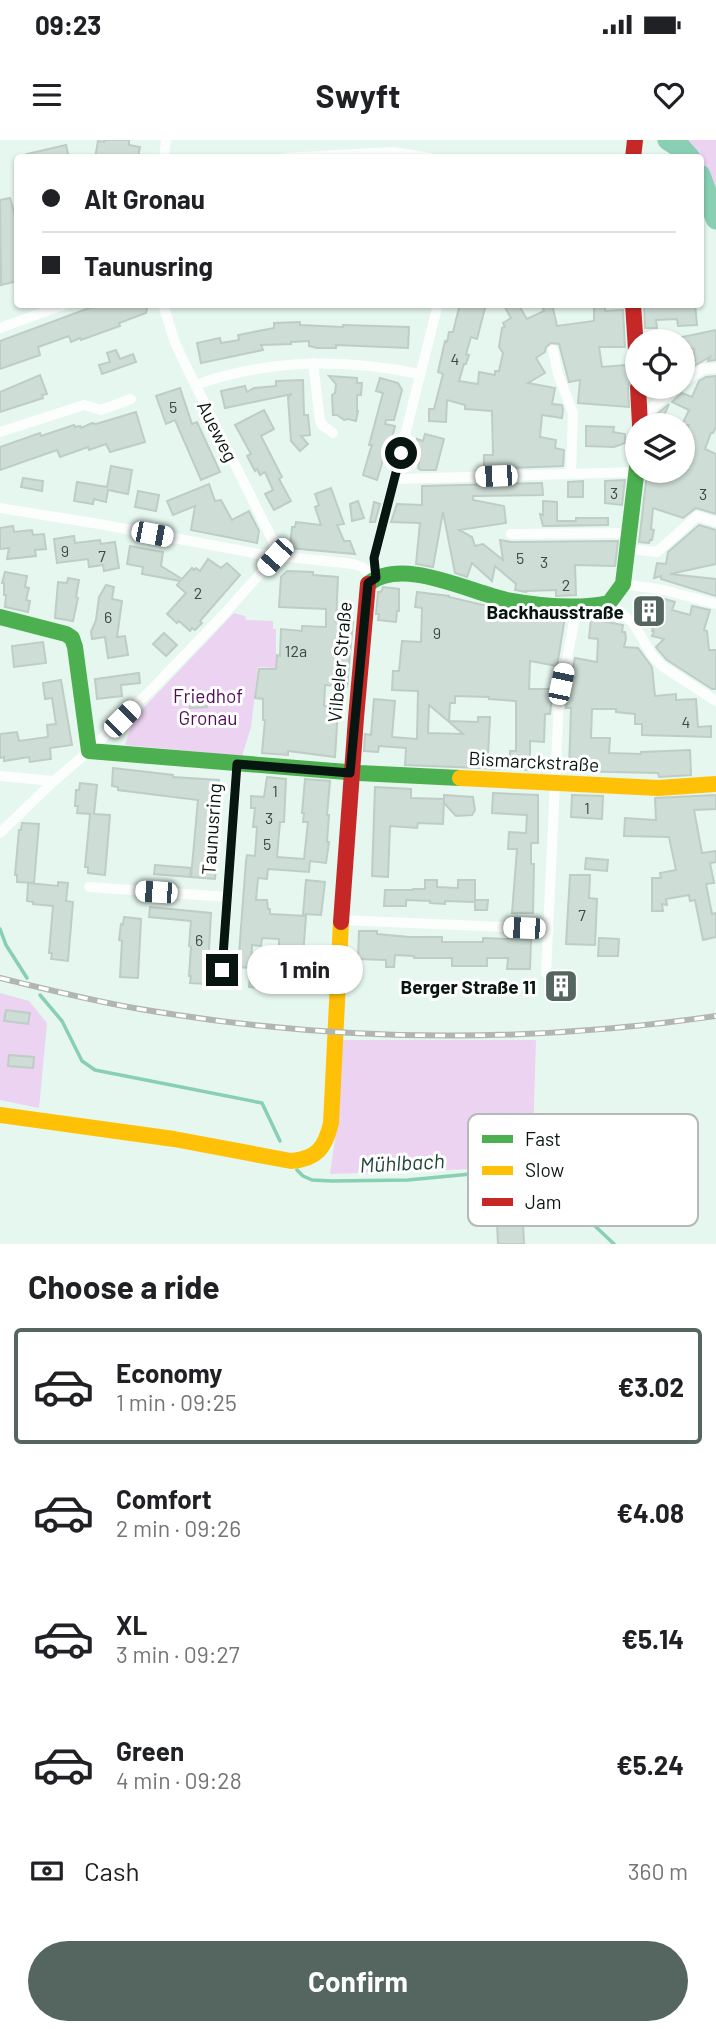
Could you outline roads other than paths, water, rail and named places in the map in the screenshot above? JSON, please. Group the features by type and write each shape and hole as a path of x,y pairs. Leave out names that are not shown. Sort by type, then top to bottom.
{"street":[{"path":"356,154 405,154"},
{"path":"0,328 55,308"},
{"name":"Aueweg","path":"164,308 174,340 195,385 274,543 275,557"},
{"path":"376,578 374,558 437,308"},
{"path":"633,308 635,329"},
{"path":"553,350 558,374 573,413 571,473"},
{"path":"313,363 320,421 333,433"},
{"path":"195,385 256,369 313,363 372,365 420,374"},
{"path":"695,374 703,369 716,368"},
{"path":"0,432 84,405 101,410 131,399"},
{"path":"650,413 664,399"},
{"path":"395,480 625,470"},
{"path":"376,578 401,574 422,576 508,599 578,607 609,604 623,584 636,483"},
{"path":"1,509 44,508 99,524 275,557 362,567 376,578"},
{"path":"512,534 630,541 657,552 697,516 716,522"},
{"path":"0,833 89,751 181,660 275,557"},
{"name":"Vilbeler Straße","path":"0,1115 174,1139 283,1160 301,1161 311,1158 324,1145 331,1123 350,773 368,583 376,578"},
{"path":"623,584 664,590 716,604"},
{"path":"609,604 632,623 662,666 716,701"},
{"path":"546,972 559,692 578,607"},
{"path":"0,617 66,634 72,638 89,751"},
{"name":"Taunusring","path":"89,751 350,773"},
{"name":"Taunusring","path":"222,970 237,764"},
{"name":"Bismarckstraße","path":"350,773 658,788 716,784"},
{"path":"0,776 54,782"},
{"name":"Taunusring","path":"89,887 227,897"},
{"path":"341,920 549,929"}],"waterway":[{"path":"668,140 686,154"},
{"path":"704,186 716,219"},
{"name":"Mühlbach","path":"0,929 6,945 27,978"},
{"name":"Mühlbach","path":"40,995 62,1021 82,1061 95,1070 262,1103 280,1141"},
{"name":"Mühlbach","path":"297,1170 312,1180 332,1181 408,1180 468,1174"},
{"name":"Mühlbach","path":"595,1226 614,1244"}],"railway":[{"path":"0,978 140,1009 212,1020 356,1033 500,1035 644,1025 716,1016"}],"place":[{"name":"Backhausstraße","path":"649,611"},
{"name":"Berger Straße 11","path":"561,986"}],"park label":[{"name":"Friedhof Gronau","path":"208,706"}]}
